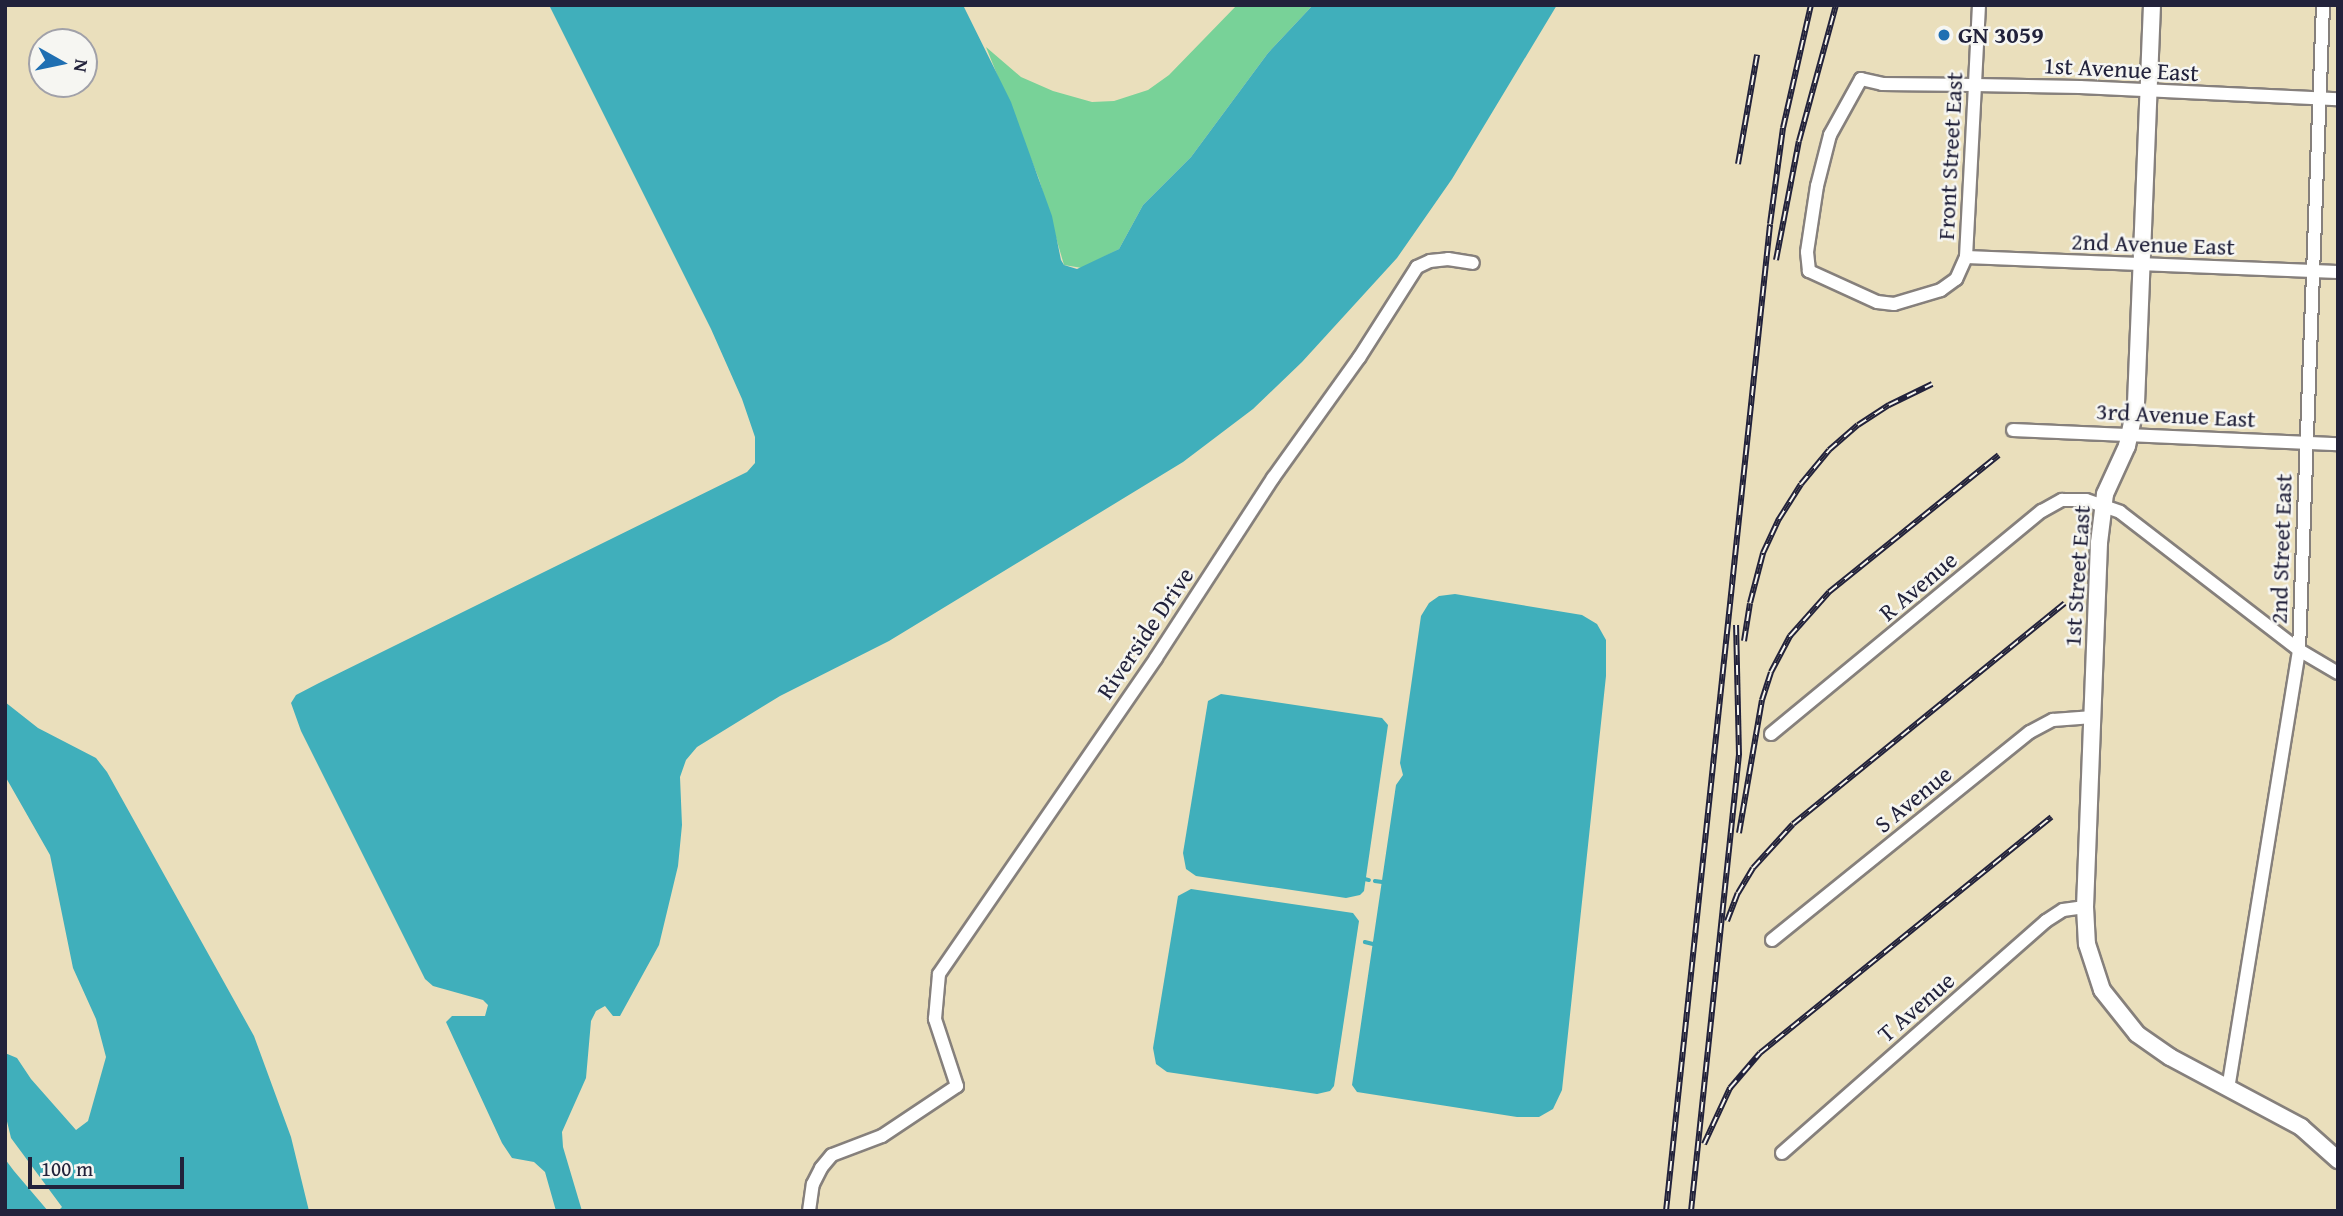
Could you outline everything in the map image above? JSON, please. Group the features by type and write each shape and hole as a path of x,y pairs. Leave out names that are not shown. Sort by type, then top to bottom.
{"main road":[{"name":"1st Street East","path":"2152,5 2136,404 2131,434 2103,504 2085,907 2087,944 2096,975 2123,1019 2151,1046 2301,1128 2338,1160"}],"street":[{"name":"Front Street East","path":"1861,79 1830,135 1817,186 1807,252 1809,271 1877,302 1894,304 1941,290 1956,279 1966,257 1979,5"},
{"name":"2nd Street East","path":"2228,1089 2298,650 2323,5"},
{"name":"1st Avenue East","path":"1861,79 1882,84 2149,90 2338,99"},
{"name":"2nd Avenue East","path":"1966,257 2338,272"},
{"name":"Riverside Drive","path":"809,1211 813,1185 821,1168 832,1155 882,1136 957,1086 935,1019 939,974 1099,736 1156,658 1273,478 1359,358 1417,267 1430,261 1448,259 1473,263"},
{"name":"3rd Avenue East","path":"2013,430 2338,444"},
{"name":"R Avenue","path":"1771,734 2042,511 2062,500 2086,500 2103,504"},
{"path":"2103,504 2127,517 2298,650 2338,673"},
{"name":"S Avenue","path":"1772,940 2030,732 2053,720 2093,717"},
{"name":"T Avenue","path":"1782,1153 2046,921 2063,910 2085,907"}],"green space":[{"path":"1237,5 1313,5 1268,53 1191,157 1143,205 1119,249 1082,268 1064,265 1039,179 986,47 1021,77 1053,91 1092,102 1114,101 1148,90 1169,75"}],"water":[{"path":"549,5 963,5 1011,102 1052,216 1061,260 1064,265 1077,269 1119,249 1143,205 1191,157 1268,53 1313,5 1557,5 1452,179 1397,258 1302,362 1253,409 1183,462 889,641 780,696 697,747 686,760 680,777 682,825 678,866 659,945 620,1016 613,1016 605,1006 596,1011 591,1021 586,1078 562,1132 563,1147 582,1211 556,1211 545,1172 534,1162 512,1158 502,1143 446,1022 452,1016 485,1016 488,1005 483,1000 433,986 425,979 301,731 291,703 296,695 319,683 747,472 755,463 755,437 742,399 711,329"},
{"path":"1455,594 1582,615 1597,624 1606,640 1606,676 1562,1090 1553,1109 1539,1117 1517,1117 1357,1092 1352,1085 1396,785 1403,775 1400,763 1421,616 1429,603 1439,596"},
{"path":"1221,694 1382,718 1388,725 1364,891 1360,895 1346,898 1196,876 1186,869 1183,853 1208,701"},
{"path":"5,702 38,728 96,758 107,772 254,1036 291,1137 309,1211 58,1211 62,1207 11,1138 5,1113 5,1053 17,1058 31,1079 76,1130 88,1121 106,1057 96,1019 73,968 50,855 5,776"},
{"path":"1191,889 1353,913 1359,921 1334,1086 1330,1091 1317,1094 1167,1072 1156,1064 1153,1048 1178,896"},
{"path":"5,1159 14,1171 48,1211 5,1211"}],"waterway":[{"path":"1365,879 1369,880"},
{"path":"1375,881 1382,882"},
{"path":"1365,942 1373,944"}],"railway":[{"path":"1666,1211 1770,224 1783,128 1811,5"},
{"path":"1776,260 1799,141 1836,5"},
{"path":"1738,164 1757,55"},
{"path":"1744,641 1750,603 1763,553 1779,519 1801,484 1829,450 1858,425 1889,405 1932,384"},
{"path":"1739,833 1762,700 1771,672 1790,636 1829,592 1999,455"},
{"path":"1727,921 1738,893 1753,868 1793,824 2065,603"},
{"path":"1691,1211 1739,755 1736,625"},
{"path":"1704,1144 1730,1088 1760,1053 2051,817"}],"place":[{"name":"GN 3059","path":"1944,35"}]}
